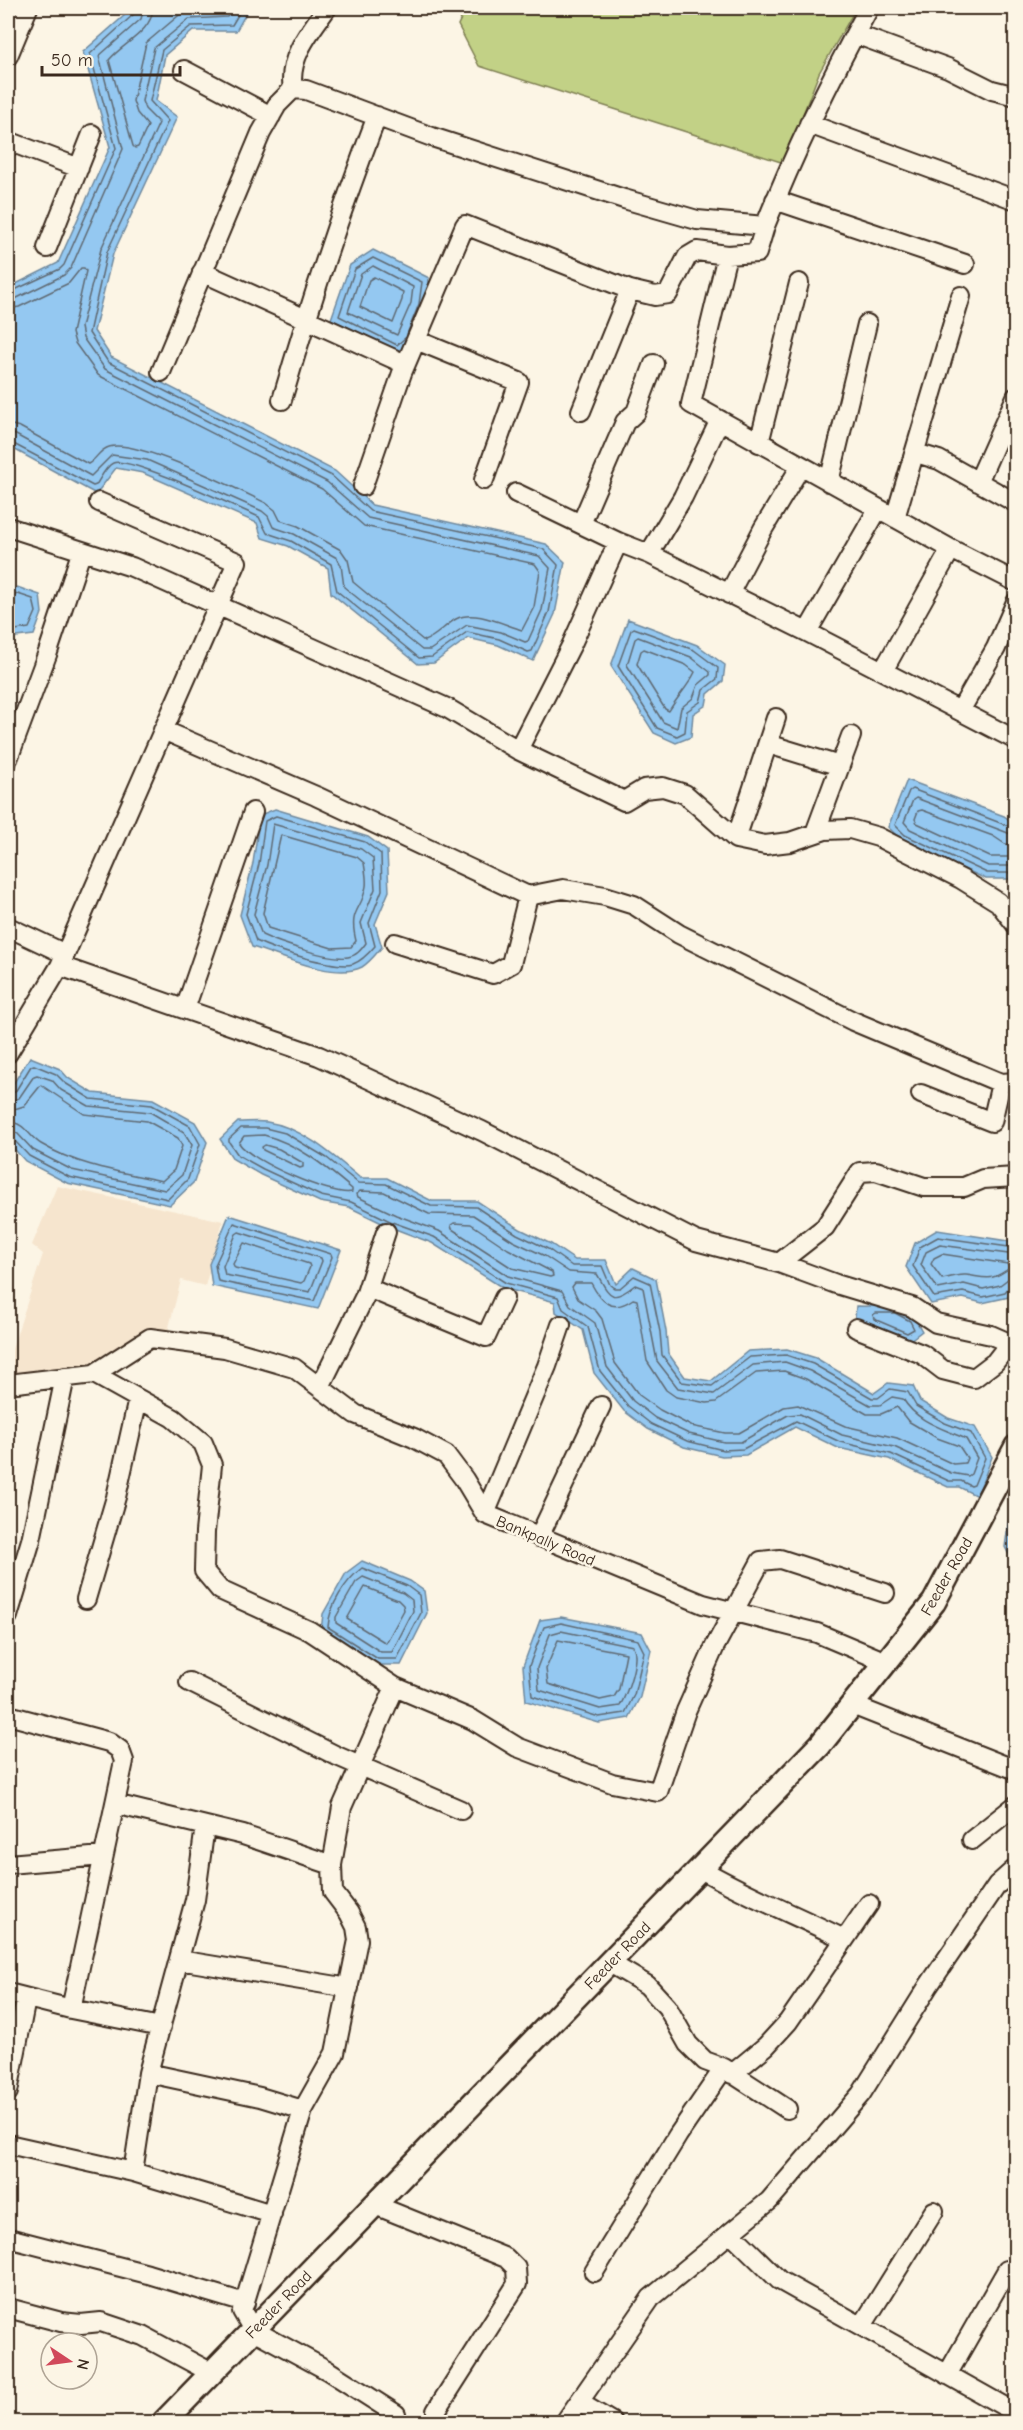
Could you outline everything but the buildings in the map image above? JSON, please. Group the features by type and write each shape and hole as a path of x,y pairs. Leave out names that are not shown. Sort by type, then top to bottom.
{"street":[{"path":"8,56 28,8"},
{"path":"161,372 261,133 271,116 293,89 291,69 312,28 327,8"},
{"path":"363,486 405,364 465,225 630,290 655,296 668,294 687,256 697,251 727,255 757,253 775,200 809,124 869,8"},
{"path":"855,34 948,68 992,90 1016,96"},
{"path":"184,70 271,116"},
{"path":"293,89 306,90 432,137 676,214 697,220 765,226"},
{"path":"282,400 350,187 377,117"},
{"path":"809,124 1016,200"},
{"path":"47,248 92,134"},
{"path":"8,141 79,168"},
{"path":"775,200 965,264"},
{"path":"727,255 691,404 951,549 1016,582"},
{"path":"202,272 405,364"},
{"path":"759,443 799,282"},
{"path":"581,411 630,290"},
{"path":"895,518 961,296"},
{"path":"829,482 867,324"},
{"path":"416,340 519,382 484,480"},
{"path":"581,524 625,422 636,412 654,363"},
{"path":"978,482 1016,397"},
{"path":"649,554 682,497 720,420"},
{"path":"916,453 939,460 1016,503"},
{"path":"729,594 763,529 801,466"},
{"path":"516,493 618,542 649,554 807,632 1016,740"},
{"path":"8,1053 63,960 237,562 99,502"},
{"path":"807,632 878,509"},
{"path":"8,527 81,553 132,567 447,708 518,750 624,801 644,789 663,787 685,794 736,839 765,845 790,842 825,830 850,829 878,837 961,879 998,902 1016,925"},
{"path":"518,750 571,646 618,542"},
{"path":"883,671 951,549"},
{"path":"8,759 81,553"},
{"path":"960,711 996,648 1016,602"},
{"path":"736,839 776,718"},
{"path":"164,730 316,796 528,896 563,889 605,896 634,905 679,934 853,1021 1008,1082 992,1122 921,1094"},
{"path":"815,833 851,736"},
{"path":"768,744 840,766"},
{"path":"185,1009 253,812"},
{"path":"395,943 493,974 511,964 528,896"},
{"path":"8,927 63,960 185,1009 319,1056 482,1131 696,1241 779,1263 836,1284 912,1307 936,1323 991,1335 1012,1345 974,1378 944,1370 922,1354 856,1328"},
{"path":"779,1263 825,1227 860,1172 876,1171 924,1187 964,1187 983,1179 1016,1177"},
{"path":"320,1387 368,1288 386,1232"},
{"path":"368,1288 486,1337 504,1298"},
{"path":"484,1514 548,1366 561,1325"},
{"name":"Bankpally Road","path":"8,1384 93,1374 150,1338 225,1348 294,1368 355,1414 414,1438 446,1455 464,1479 484,1514 704,1604 817,1633 886,1662"},
{"path":"93,1374 173,1418 203,1443 212,1465 205,1532 204,1571 220,1590 310,1631 395,1687 472,1720 517,1747 612,1782 658,1792 686,1711 715,1646 761,1561 780,1559 885,1593"},
{"path":"8,1616 31,1540 65,1377"},
{"path":"86,1599 116,1497 138,1399"},
{"path":"539,1537 601,1406"},
{"name":"Feeder Road","path":"164,2422 820,1745 934,1602 1016,1447"},
{"path":"189,1682 336,1756 461,1810"},
{"path":"395,1687 342,1807 332,1865 333,1892 349,1913 358,1940 335,2053 303,2110 242,2311 253,2330 327,2370 396,2414"},
{"path":"852,1705 1016,1770"},
{"path":"8,1715 109,1742 120,1750 124,1761 71,2009"},
{"path":"115,1804 243,1835 332,1865"},
{"path":"972,1840 1016,1805"},
{"path":"133,2172 148,2073 195,1900 205,1826"},
{"path":"8,1864 103,1856"},
{"path":"565,2422 651,2298 769,2202 861,2094 929,1985 997,1885 1016,1868"},
{"path":"700,1869 742,1893 787,1911 844,1939"},
{"path":"594,2272 678,2135 728,2071 766,2046 788,2022 869,1904"},
{"path":"179,1960 349,1988"},
{"path":"610,1963 647,1985 668,2007 688,2044 705,2061 728,2071 787,2109"},
{"path":"8,1993 71,2009 161,2027"},
{"path":"8,2092 26,1999"},
{"path":"148,2073 260,2097 303,2110"},
{"path":"8,2144 133,2172 272,2214"},
{"path":"375,2205 506,2258 516,2268 517,2284 435,2411 439,2422"},
{"path":"862,2326 934,2211"},
{"path":"731,2233 779,2280 1016,2413"},
{"path":"8,2238 148,2274 244,2303"},
{"path":"947,2375 1007,2270"},
{"path":"8,2308 61,2322 81,2324 100,2322 143,2336 212,2373"},
{"path":"580,2403 612,2422"}],"shaded area":[{"path":"57,1186 223,1221 205,1286 181,1280 167,1335 92,1368 8,1379 8,1361 43,1254 32,1245"}],"green space":[{"path":"466,8 856,8 819,73 784,163 479,66 458,25"}],"water":[{"path":"133,8 249,8 236,31 193,31 165,55 156,101 177,117 113,254 94,331 111,357 335,471 372,505 546,544 565,562 555,614 533,661 498,645 468,638 434,663 418,664 331,593 328,568 288,546 262,538 257,523 143,473 116,468 96,494 8,446 8,288 58,263 110,147 83,52"},
{"path":"373,250 429,278 420,318 407,345 400,353 331,319 350,265"},
{"path":"17,587 40,595 42,613 34,635 8,638 8,592"},
{"path":"628,619 697,645 725,665 723,681 708,694 706,705 693,714 691,737 676,743 654,733 611,666"},
{"path":"907,780 1004,816 1015,824 1015,879 986,879 901,840 888,827"},
{"path":"275,809 368,837 387,851 389,891 375,924 382,947 362,967 337,971 322,969 252,947 240,915 253,863 260,815"},
{"path":"30,1057 60,1069 68,1078 93,1093 153,1099 195,1122 207,1142 194,1182 170,1205 67,1183 25,1161 8,1142 8,1092"},
{"path":"238,1122 267,1122 293,1130 317,1144 360,1178 387,1178 432,1201 477,1201 520,1229 551,1244 575,1260 606,1260 616,1284 633,1268 656,1279 668,1353 685,1377 711,1381 748,1351 787,1349 816,1358 874,1393 888,1383 913,1386 920,1401 948,1418 975,1427 992,1457 977,1496 959,1487 948,1487 889,1459 838,1448 795,1427 746,1455 722,1456 684,1447 648,1429 624,1411 594,1373 583,1330 556,1312 555,1302 503,1288 432,1243 390,1227 349,1207 320,1202 261,1175 233,1159 220,1139"},
{"path":"229,1215 341,1250 318,1309 212,1286 209,1264"},
{"path":"937,1230 1014,1242 1015,1288 1009,1297 982,1303 963,1298 931,1304 906,1267 915,1243"},
{"path":"856,1306 886,1306 902,1310 916,1321 922,1331 909,1341 855,1318"},
{"path":"1015,1499 1015,1566 1005,1547 1011,1503"},
{"path":"362,1561 410,1581 424,1591 427,1613 401,1665 377,1665 321,1631 323,1614 346,1573"},
{"path":"561,1617 642,1633 651,1650 640,1697 629,1718 599,1723 526,1701 523,1666 540,1620"}]}
